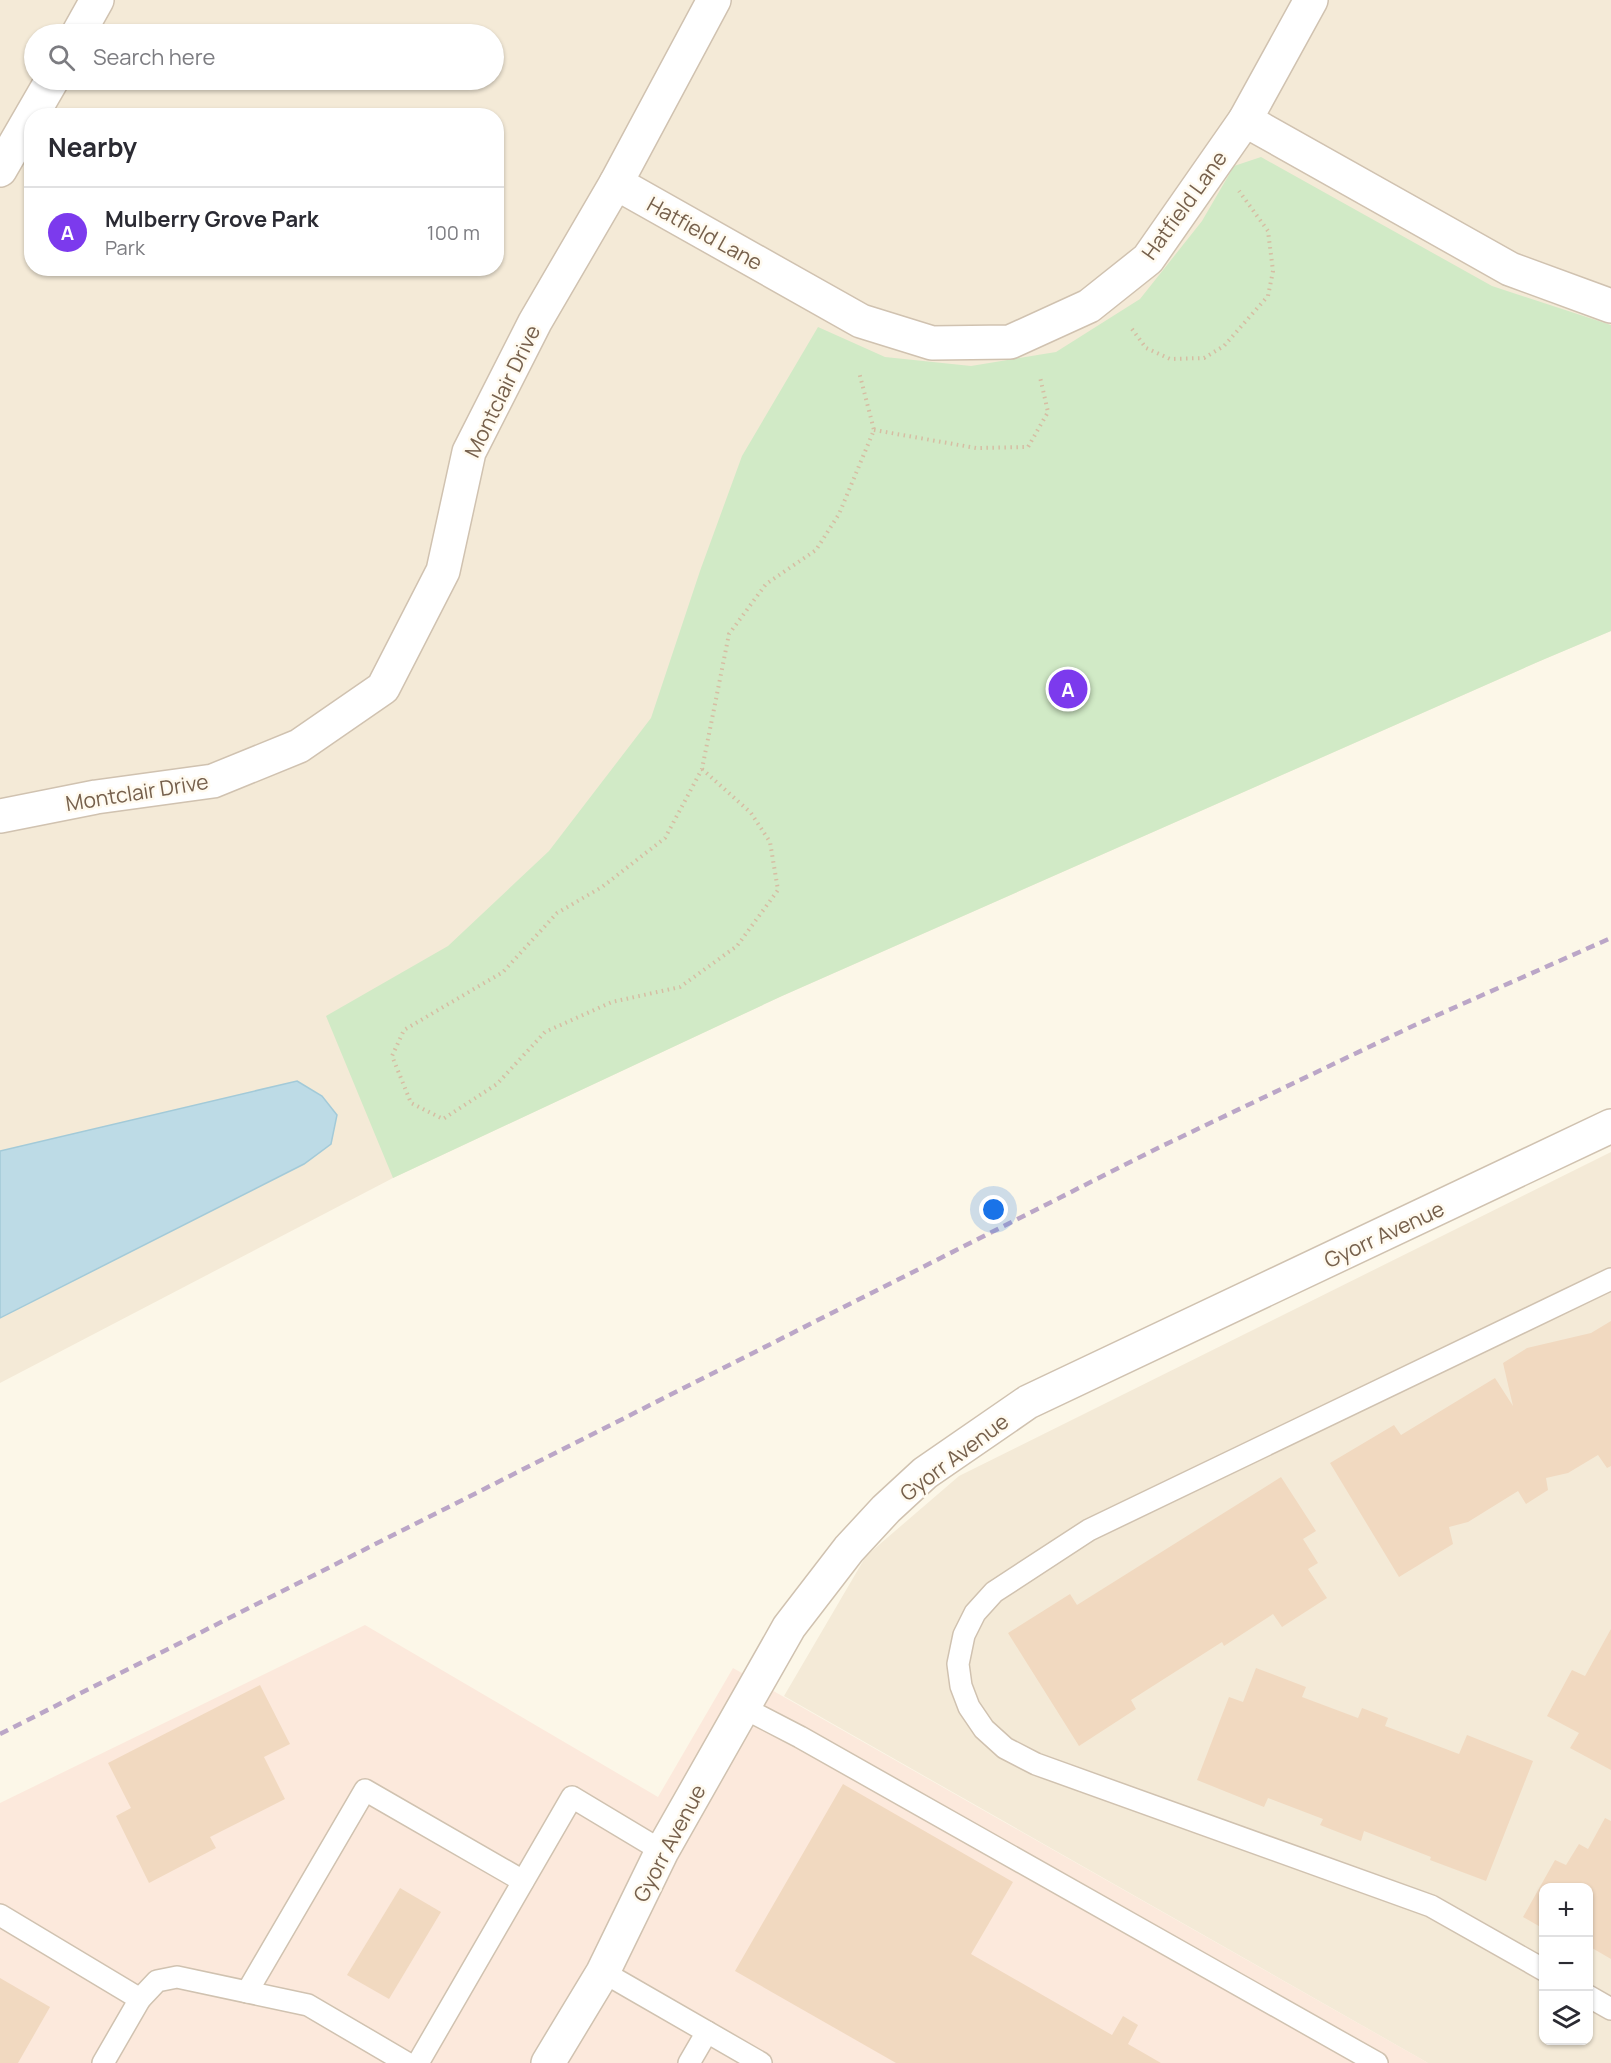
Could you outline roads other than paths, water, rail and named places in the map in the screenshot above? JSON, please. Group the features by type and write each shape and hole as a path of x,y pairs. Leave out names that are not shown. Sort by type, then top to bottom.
{"street":[{"path":"84,24 97,0"},
{"name":"Montclair Drive","path":"0,816 96,797 213,782 299,746 382,688 443,571 469,452 535,322 616,183 714,0"},
{"name":"Hatfield Lane","path":"616,183 861,321 932,343 1010,342 1089,306 1148,259 1245,120 1311,0"},
{"path":"36,108 46,90"},
{"path":"1245,120 1510,269 1611,306"},
{"path":"0,171 24,129"},
{"name":"Gyorr Avenue","path":"548,2063 603,1972 662,1851 789,1627 849,1549 886,1509 925,1473 1028,1402 1611,1126"}],"lane":[{"path":"1539,1967 1431,1906 1036,1764 1005,1748 984,1729 969,1707 961,1686 958,1664 964,1635 975,1613 994,1592 1089,1530 1611,1279"},
{"path":"744,1708 800,1737 1377,2063"},
{"path":"247,1992 365,1790 523,1881"},
{"path":"418,2063 572,1797 662,1851"},
{"path":"0,1915 140,1999"},
{"path":"603,1972 761,2063"},
{"path":"103,2063 140,1999 158,1981 177,1977 308,2004 407,2063"},
{"path":"1593,1999 1611,2009"},
{"path":"689,2063 707,2032"}],"water":[{"path":"297,1081 322,1096 337,1115 331,1144 304,1164 0,1318 0,1151"}],"railway":[{"path":"0,1734 1158,1148 1415,1025 1611,938"}],"place":[{"name":"Mulberry Grove Park","path":"1068,689"}]}
